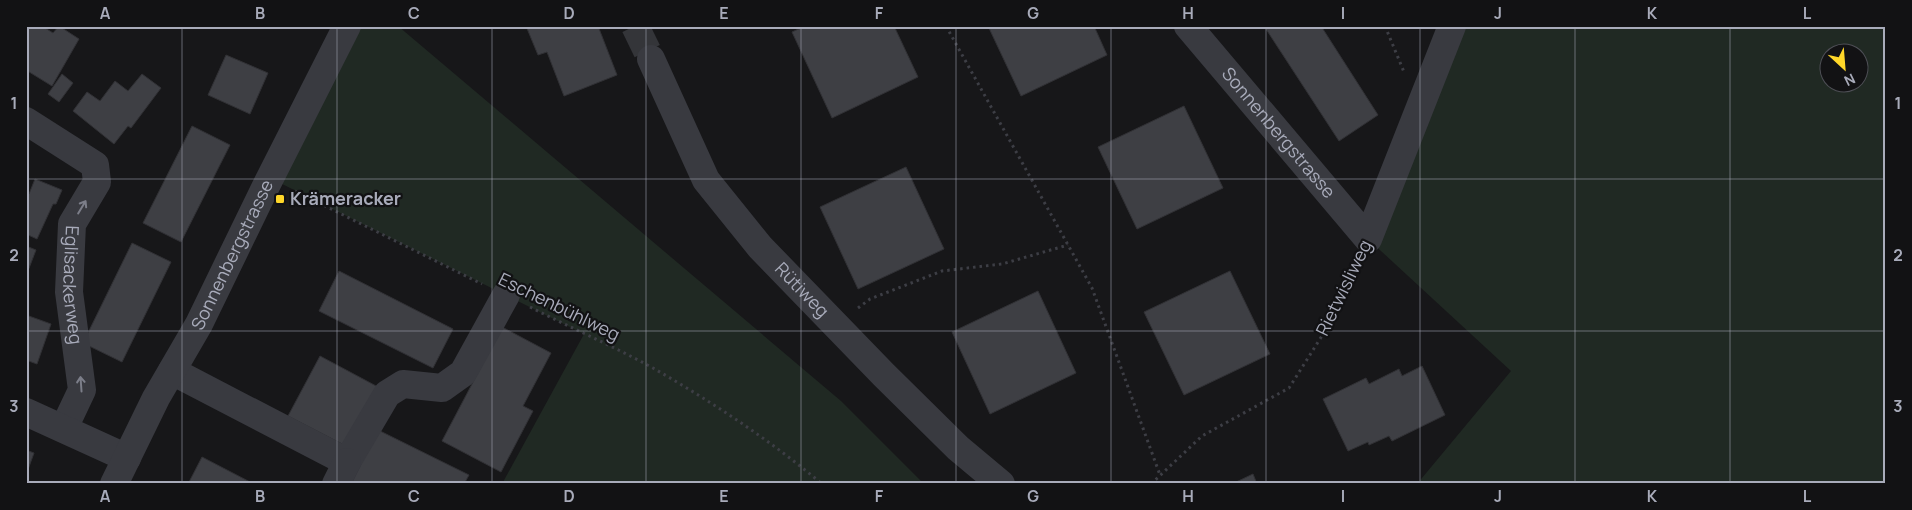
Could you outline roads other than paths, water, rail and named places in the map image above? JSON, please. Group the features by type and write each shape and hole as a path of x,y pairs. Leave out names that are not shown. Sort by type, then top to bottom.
{"street":[{"name":"Sonnenbergstrasse","path":"114,484 198,324 348,26"},
{"name":"Sonnenbergstrasse","path":"1188,26 1368,239"},
{"name":"Rietwisliweg","path":"1368,239 1452,26"},
{"name":"Rütiweg","path":"650,59 706,180 760,247 958,448 1001,484"},
{"name":"Eglisackerweg","path":"26,121 95,165 97,182 72,224 70,292 82,390 64,428"},
{"path":"172,371 341,473 387,394 403,384 442,388 463,372 506,295"},
{"path":"26,412 127,458"}],"tunnel":[{"path":"635,26 651,59"}],"place":[{"name":"Krämeracker","path":"280,199"}]}
